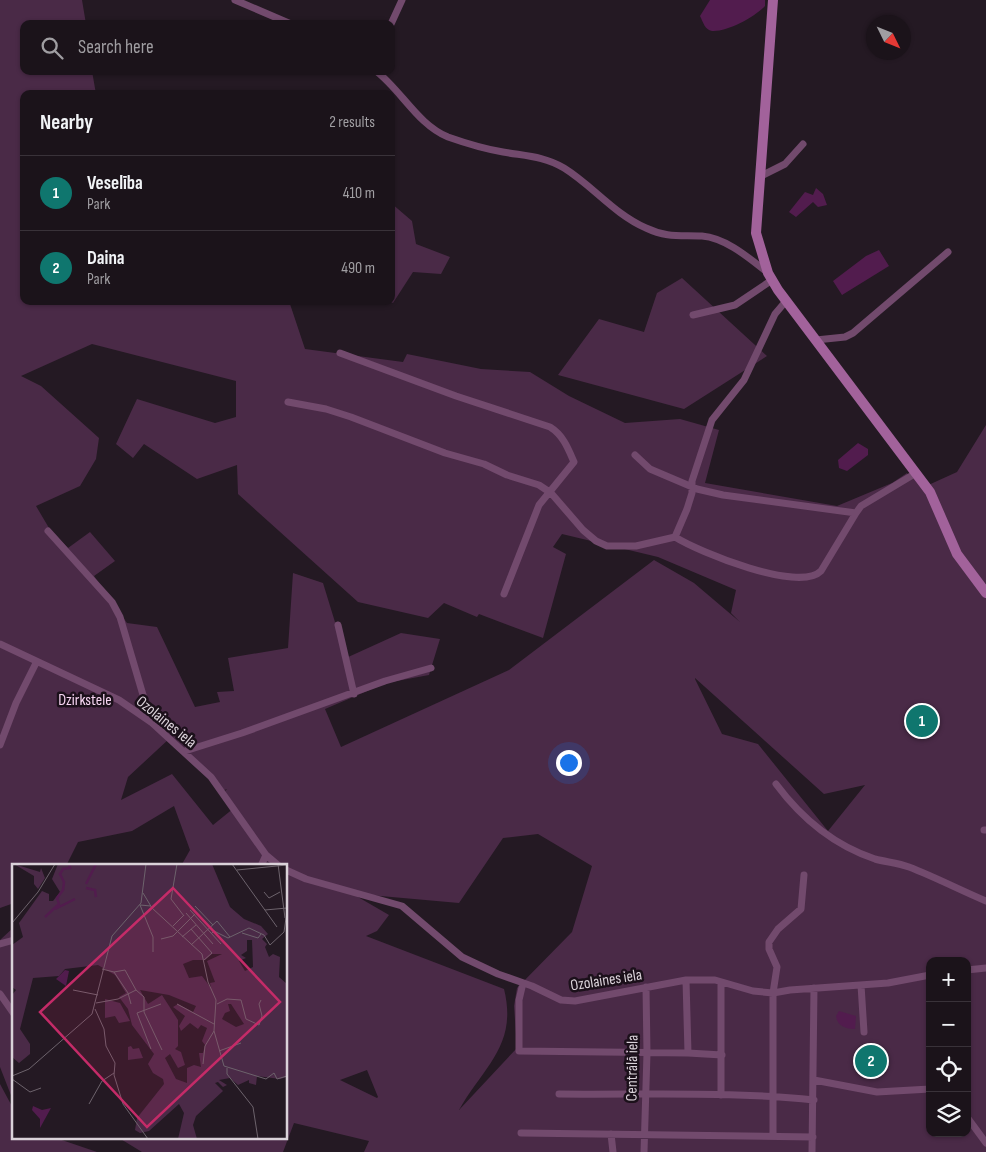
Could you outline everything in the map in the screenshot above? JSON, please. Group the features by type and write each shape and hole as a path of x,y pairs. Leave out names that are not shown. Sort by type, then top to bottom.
{"street":[{"path":"235,0 282,20"},
{"path":"393,20 402,0"},
{"path":"773,0 756,233 770,276 786,301 930,492 957,554 986,593"},
{"path":"381,75 431,128 448,136 500,152 538,156 565,169 633,222 669,236 702,236 716,239 751,260 770,276"},
{"path":"384,75 386,79"},
{"path":"761,176 785,164 803,144"},
{"path":"751,260 762,252"},
{"path":"816,340 845,337 854,332 948,252"},
{"path":"693,316 735,305 770,276"},
{"path":"675,537 687,509 712,420 744,380 775,314 786,301"},
{"path":"340,353 456,396 550,427 558,432 574,462 540,505 504,594"},
{"path":"288,402 326,409 445,453 484,464 506,475 539,484 551,493 583,530 596,541 607,546 636,546 675,537 691,547 769,575 813,576 821,571 861,506 916,474"},
{"path":"635,455 650,468 692,486 723,495 856,514"},
{"path":"48,531 112,602 120,617 151,722"},
{"path":"338,625 354,694"},
{"name":"Ozolaines iela","path":"0,644 119,700 151,722 184,751 222,790 266,854 277,864"},
{"path":"0,745 16,703 36,662"},
{"path":"184,751 354,694 385,681 431,668"},
{"path":"776,784 795,808 844,847 876,859 908,867 986,902"},
{"path":"262,864 266,854"},
{"name":"Ozolaines iela","path":"288,871 306,879 402,906 462,957 561,1000 575,1001 646,986 686,980 722,982 753,991 773,994 814,988 888,983 926,977"},
{"path":"773,1136 773,994 777,967 768,942 774,933 801,909 804,875"},
{"path":"971,970 986,968"},
{"path":"686,980 688,1052"},
{"path":"721,1095 722,982"},
{"path":"523,983 519,1000 519,1051 688,1052 722,1055"},
{"path":"861,985 864,1032"},
{"name":"Centrālā iela","path":"644,1151 647,1053 646,986"},
{"path":"812,1152 814,1137 814,988"},
{"path":"0,994 12,1011"},
{"path":"814,1080 877,1092 926,1089"},
{"path":"559,1094 772,1096 814,1100"},
{"path":"971,1122 986,1142"},
{"path":"522,1133 814,1137"},
{"path":"611,1134 613,1152"}],"green space":[{"name":"Dzirkstele","path":"0,0 82,0 85,20 20,20 20,75 93,75 95,90 20,90 20,305 290,305 305,349 403,362 407,354 481,369 530,372 569,396 625,423 680,419 719,430 705,483 837,506 892,483 907,473 909,476 916,473 924,487 957,472 986,425 986,1152 364,1152 369,1141 294,1123 288,1139 288,864 182,864 190,850 174,806 132,831 78,842 67,864 12,864 12,904 0,908","holes":["92,344 236,381 236,417 215,423 137,399 116,444 133,458 144,444 197,479 237,465 238,494 358,602 428,618 444,603 477,617 479,614 543,638 566,554 553,547 562,534 658,557 736,590 731,613 740,622 694,583 654,560 509,670 341,747 325,709 386,683 429,675 440,639 401,633 346,658 323,583 293,573 288,648 228,658 234,691 217,692 220,702 195,707 157,627 127,623 94,576 115,561 90,532 68,548 49,528 36,506 80,486 96,459 99,438 41,386 21,376","695,678 824,794 865,785 828,831 758,744 722,734","170,738 222,791 227,789 225,791 234,808 213,825 172,774 121,800 128,777","538,834 592,866 572,932 517,988 514,1006 517,1048 459,1110 488,1067 503,1040 507,1008 504,989 366,936 377,931 389,915 358,897 358,894 459,903 503,838","367,1070 378,1097 377,1098 340,1080"]},
{"path":"395,206 412,221 416,244 450,257 441,274 413,272 395,300"},
{"path":"682,278 767,356 684,409 558,375 599,319 644,332 657,293"},
{"path":"12,929 12,1098 0,1067 0,940"},
{"path":"0,1084 12,1106 12,1140 62,1140 97,1152 0,1152"},
{"path":"122,1140 288,1140 283,1152 142,1152"}],"shaded area":[{"path":"710,0 765,0 765,6 755,15 740,23 718,31 712,31 706,27 700,16"},
{"path":"816,188 823,194 827,205 818,207 813,202 796,217 789,212 805,192 813,195"},
{"path":"879,250 889,266 842,295 833,281 866,256"},
{"path":"858,443 868,449 868,455 847,471 839,468 838,460"},
{"path":"839,1011 856,1016 855,1029 845,1028 840,1025 836,1016"}],"place":[{"name":"Veselība","path":"922,721"},
{"name":"Daina","path":"871,1061"}]}
